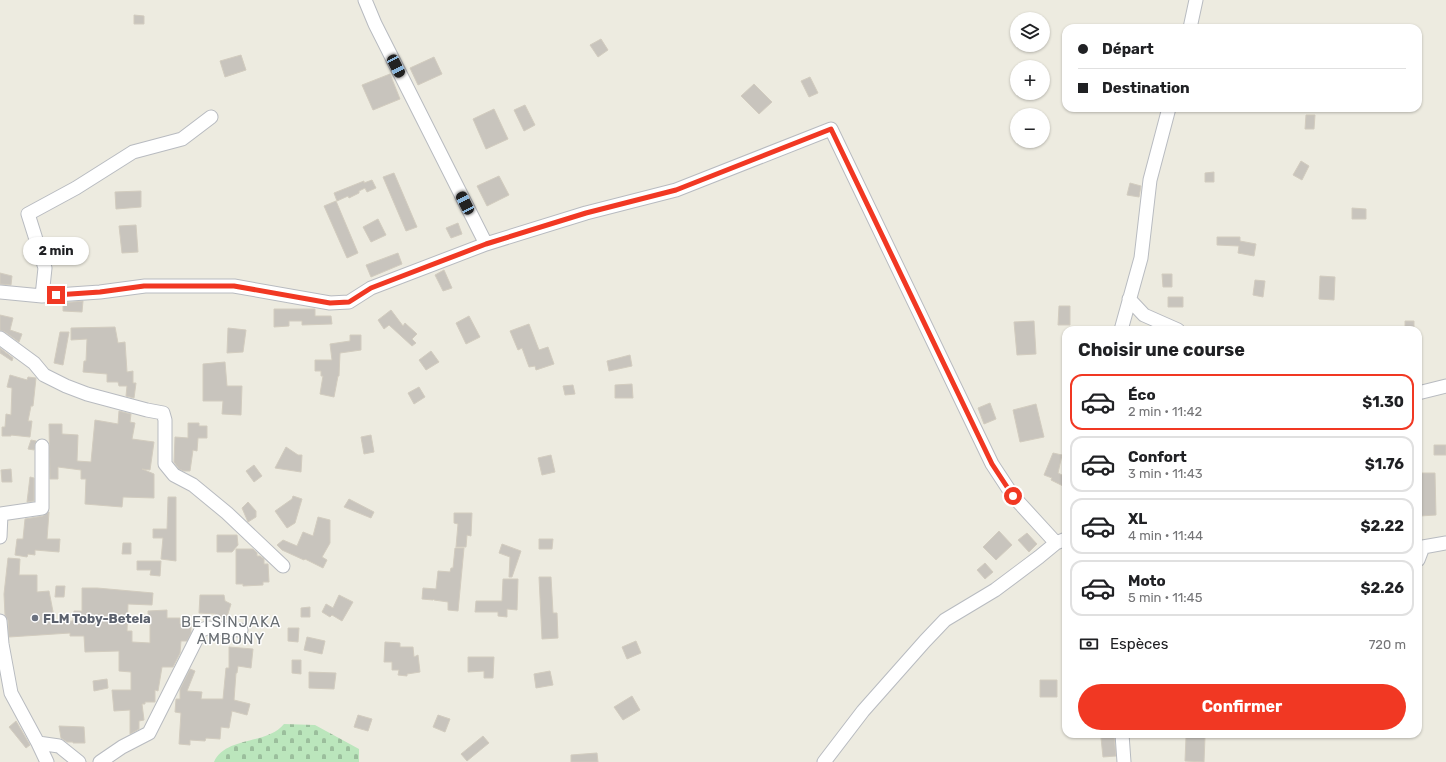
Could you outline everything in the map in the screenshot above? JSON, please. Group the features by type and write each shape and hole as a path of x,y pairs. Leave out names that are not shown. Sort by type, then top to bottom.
{"street":[{"path":"364,0 486,244"},
{"path":"1191,24 1196,0"},
{"path":"1122,326 1141,258 1150,180 1168,112"},
{"path":"42,296 45,268 28,214 76,188 133,152 182,139 211,118"},
{"path":"0,292 42,296 100,292 144,286 234,286 330,303 349,302 371,288 486,244 586,213 676,190 831,129 992,464 1013,496 1061,541 995,590 945,620 863,711 824,762"},
{"path":"1129,299 1144,315 1169,326"},
{"path":"0,338 34,363 44,375 66,386 87,394 162,413 165,420 165,464 174,475 193,485 227,513 283,566"},
{"path":"1422,392 1446,386"},
{"path":"0,536 0,514 42,508 42,446"},
{"path":"1422,550 1423,547 1446,543"},
{"path":"0,621 2,644 11,693"},
{"path":"100,762 122,747 149,733 202,630 207,628 241,630"},
{"path":"0,681 11,693 47,762"},
{"path":"1122,738 1124,762"},
{"path":"38,743 59,746 79,762"}],"green space":[{"path":"284,724 315,725 359,749 359,762 214,762 220,754 228,748 268,735 277,731"}],"building":[{"path":"134,15 144,16 144,24 134,24"},
{"path":"601,39 608,50 598,57 590,45"},
{"path":"241,55 246,70 225,77 220,61"},
{"path":"434,57 442,74 418,85 410,68"},
{"path":"390,74 400,99 373,110 362,85"},
{"path":"810,77 818,93 809,97 801,81"},
{"path":"754,84 772,102 759,114 741,96"},
{"path":"525,105 535,125 524,131 514,110"},
{"path":"494,109 508,139 486,149 473,119"},
{"path":"1306,115 1315,115 1314,129 1305,129"},
{"path":"1301,161 1309,166 1302,180 1293,175"},
{"path":"1214,172 1214,182 1205,182 1205,173"},
{"path":"394,173 417,227 406,231 383,177"},
{"path":"499,176 509,195 487,206 477,186"},
{"path":"372,180 376,188 367,192 365,188 349,198 348,196 337,201 334,193 364,181 364,183"},
{"path":"1130,183 1141,186 1139,197 1127,195"},
{"path":"141,191 141,207 116,209 115,192"},
{"path":"336,201 358,253 347,258 324,206"},
{"path":"1352,208 1366,209 1366,219 1352,219"},
{"path":"378,219 386,235 371,242 363,227"},
{"path":"458,223 462,234 451,238 446,228"},
{"path":"136,225 138,252 122,253 119,226"},
{"path":"1217,237 1240,237 1240,241 1256,244 1254,256 1238,253 1239,246 1217,245"},
{"path":"398,253 402,264 371,277 366,265"},
{"path":"444,270 452,288 443,291 435,275"},
{"path":"0,273 12,276 11,285 0,284"},
{"path":"1162,274 1172,274 1172,287 1163,287"},
{"path":"1320,276 1335,277 1334,300 1319,299"},
{"path":"1255,280 1265,281 1263,297 1253,295"},
{"path":"1168,297 1183,297 1183,307 1168,307"},
{"path":"83,301 82,312 63,311 63,303"},
{"path":"1059,306 1070,306 1070,325 1058,325"},
{"path":"274,309 315,309 315,316 331,316 332,324 302,325 302,321 289,321 289,326 274,327"},
{"path":"391,310 403,326 405,323 417,334 412,339 416,343 412,346 389,325 384,329 378,320"},
{"path":"0,315 13,318 10,330 22,334 19,342 0,330"},
{"path":"469,316 480,337 466,344 456,323"},
{"path":"1034,321 1036,354 1017,355 1014,322"},
{"path":"1405,321 1414,321 1414,326 1405,326"},
{"path":"529,324 539,350 548,347 554,364 536,370 535,366 529,367 522,348 518,350 510,331"},
{"path":"115,327 118,343 125,342 127,372 133,371 133,383 136,383 134,398 126,396 127,386 119,386 118,382 107,382 107,374 83,372 84,361 86,361 87,339 71,340 71,328"},
{"path":"228,328 246,330 243,352 227,353"},
{"path":"60,332 69,332 63,365 54,363"},
{"path":"350,335 361,335 361,350 340,353 339,376 334,397 320,394 323,376 321,376 321,371 315,371 315,360 332,360 330,344 350,341"},
{"path":"0,348 13,358 12,361 0,353"},
{"path":"431,351 439,362 426,370 419,360"},
{"path":"630,355 632,366 609,371 607,361"},
{"path":"225,362 227,386 242,386 241,415 222,414 223,401 203,401 203,364"},
{"path":"10,375 27,380 28,377 36,378 33,406 31,406 28,421 32,421 30,437 11,435 2,436 2,427 5,427 6,414 11,415 12,388 7,387"},
{"path":"632,384 633,398 615,398 615,385"},
{"path":"573,385 575,394 565,395 563,386"},
{"path":"419,387 425,397 414,404 408,393"},
{"path":"990,403 996,419 984,424 978,408"},
{"path":"1036,404 1044,437 1020,442 1013,410"},
{"path":"119,411 131,414 130,422 135,423 132,439 154,442 150,470 142,469 154,474 154,498 123,497 122,507 85,504 86,479 81,479 81,470 58,467 58,479 50,479 49,424 62,424 62,434 78,435 77,461 91,462 95,420 118,424"},
{"path":"188,423 199,423 199,426 207,426 207,438 198,438 197,451 193,450 190,471 184,471 179,469 174,462 175,437 188,438"},
{"path":"371,435 374,452 364,454 361,437"},
{"path":"31,440 36,441 34,450 28,449"},
{"path":"1434,445 1446,445 1446,455 1434,455"},
{"path":"286,447 298,455 302,455 301,472 275,468"},
{"path":"1053,453 1062,455 1058,473 1062,475 1062,486 1051,480 1052,478 1044,475"},
{"path":"551,455 555,472 542,475 538,458"},
{"path":"254,465 262,476 254,482 246,471"},
{"path":"11,469 12,482 2,482 1,470"},
{"path":"1422,473 1435,473 1436,515 1422,516"},
{"path":"30,477 34,478 34,501 27,502"},
{"path":"293,496 302,499 295,523 287,528 275,511 292,499"},
{"path":"168,497 176,497 176,561 161,559 163,538 153,538 153,529 167,529"},
{"path":"349,499 374,512 371,518 344,507"},
{"path":"248,502 256,511 256,517 248,522 242,508"},
{"path":"49,512 47,539 60,539 59,552 35,550 35,555 28,554 27,557 15,555 17,539 23,539 25,519 43,516"},
{"path":"454,513 472,513 471,536 467,535 466,547 456,547 458,524 454,523"},
{"path":"318,517 330,520 330,543 322,557 327,560 323,568 282,550 277,545 283,540 297,546 303,532 313,536"},
{"path":"999,531 1012,545 996,560 983,547"},
{"path":"1027,533 1037,544 1029,552 1018,540"},
{"path":"217,535 237,535 238,545 232,552 217,552"},
{"path":"539,539 553,539 552,549 539,549"},
{"path":"123,543 131,543 131,554 122,554"},
{"path":"502,544 521,551 512,577 509,577 510,557 499,553"},
{"path":"455,548 464,548 458,611 448,610 448,602 434,599 422,599 423,588 436,589 438,571 450,572 451,568 453,568"},
{"path":"236,549 253,549 257,553 257,556 264,559 264,564 268,564 269,582 263,582 263,585 243,586 243,584 236,584"},
{"path":"8,558 20,559 19,575 37,575 37,592 49,591 55,622 73,621 74,611 82,611 82,588 97,588 153,593 152,605 128,604 127,631 132,631 132,642 150,643 150,619 148,619 148,611 167,610 167,618 180,618 180,624 191,623 191,633 187,641 181,641 180,653 173,667 162,667 158,691 155,690 155,702 145,702 145,704 142,704 144,720 139,721 139,729 130,734 130,710 114,711 112,690 131,690 131,672 119,671 119,651 85,652 84,636 70,636 70,633 9,637 8,620 5,615 4,594"},
{"path":"137,561 161,561 160,576 150,575 151,570 137,570"},
{"path":"985,563 993,572 985,579 977,570"},
{"path":"539,577 551,577 553,613 557,613 558,638 542,639"},
{"path":"503,579 518,579 517,610 507,609 507,617 498,616 498,612 475,612 476,601 502,601"},
{"path":"56,586 65,586 64,597 55,597"},
{"path":"200,595 224,595 225,601 231,604 226,620 215,616 216,614 199,613"},
{"path":"339,595 353,602 342,621 332,615 330,617 322,612 326,604 333,608"},
{"path":"310,607 310,617 301,617 301,608"},
{"path":"288,628 299,628 298,642 288,641"},
{"path":"307,637 325,641 322,654 304,650"},
{"path":"636,641 641,653 627,659 622,647"},
{"path":"385,642 400,643 400,647 413,647 414,657 418,655 420,672 407,674 407,676 398,675 399,670 392,670 392,662 384,662"},
{"path":"229,647 253,649 251,668 238,666 236,673 234,700 250,704 247,715 232,711 229,728 221,727 220,739 206,738 205,741 190,740 190,745 179,744 181,713 175,712 176,699 180,699 180,689 190,669 195,671 187,691 202,692 201,699 223,699 226,668 229,668"},
{"path":"468,657 494,657 493,678 484,678 484,671 468,672"},
{"path":"292,660 301,660 301,674 292,673"},
{"path":"550,671 553,685 536,688 534,674"},
{"path":"309,672 336,673 334,689 309,688"},
{"path":"107,679 108,688 94,691 93,681"},
{"path":"1040,680 1057,680 1057,697 1040,697"},
{"path":"632,696 640,710 623,720 614,707"},
{"path":"358,715 372,719 368,731 354,727"},
{"path":"438,715 450,719 445,732 433,727"},
{"path":"16,721 30,745 26,748 9,727"},
{"path":"59,726 84,727 85,743 67,742 61,738"},
{"path":"483,736 489,743 467,761 461,754"},
{"path":"1101,738 1114,738 1116,756 1103,757"},
{"path":"1186,738 1205,738 1204,762 1185,761"},
{"path":"597,753 598,762 571,762 571,755"}],"place":[{"name":"FLM Toby-Betela","path":"35,618"}],"district":[{"name":"BETSINJAKA AMBONY","path":"231,630"}],"route":[{"path":"56,295 100,292 144,286 234,286 330,303 349,302 371,288 486,244 586,213 676,190 831,129 992,464 1013,496"}]}
